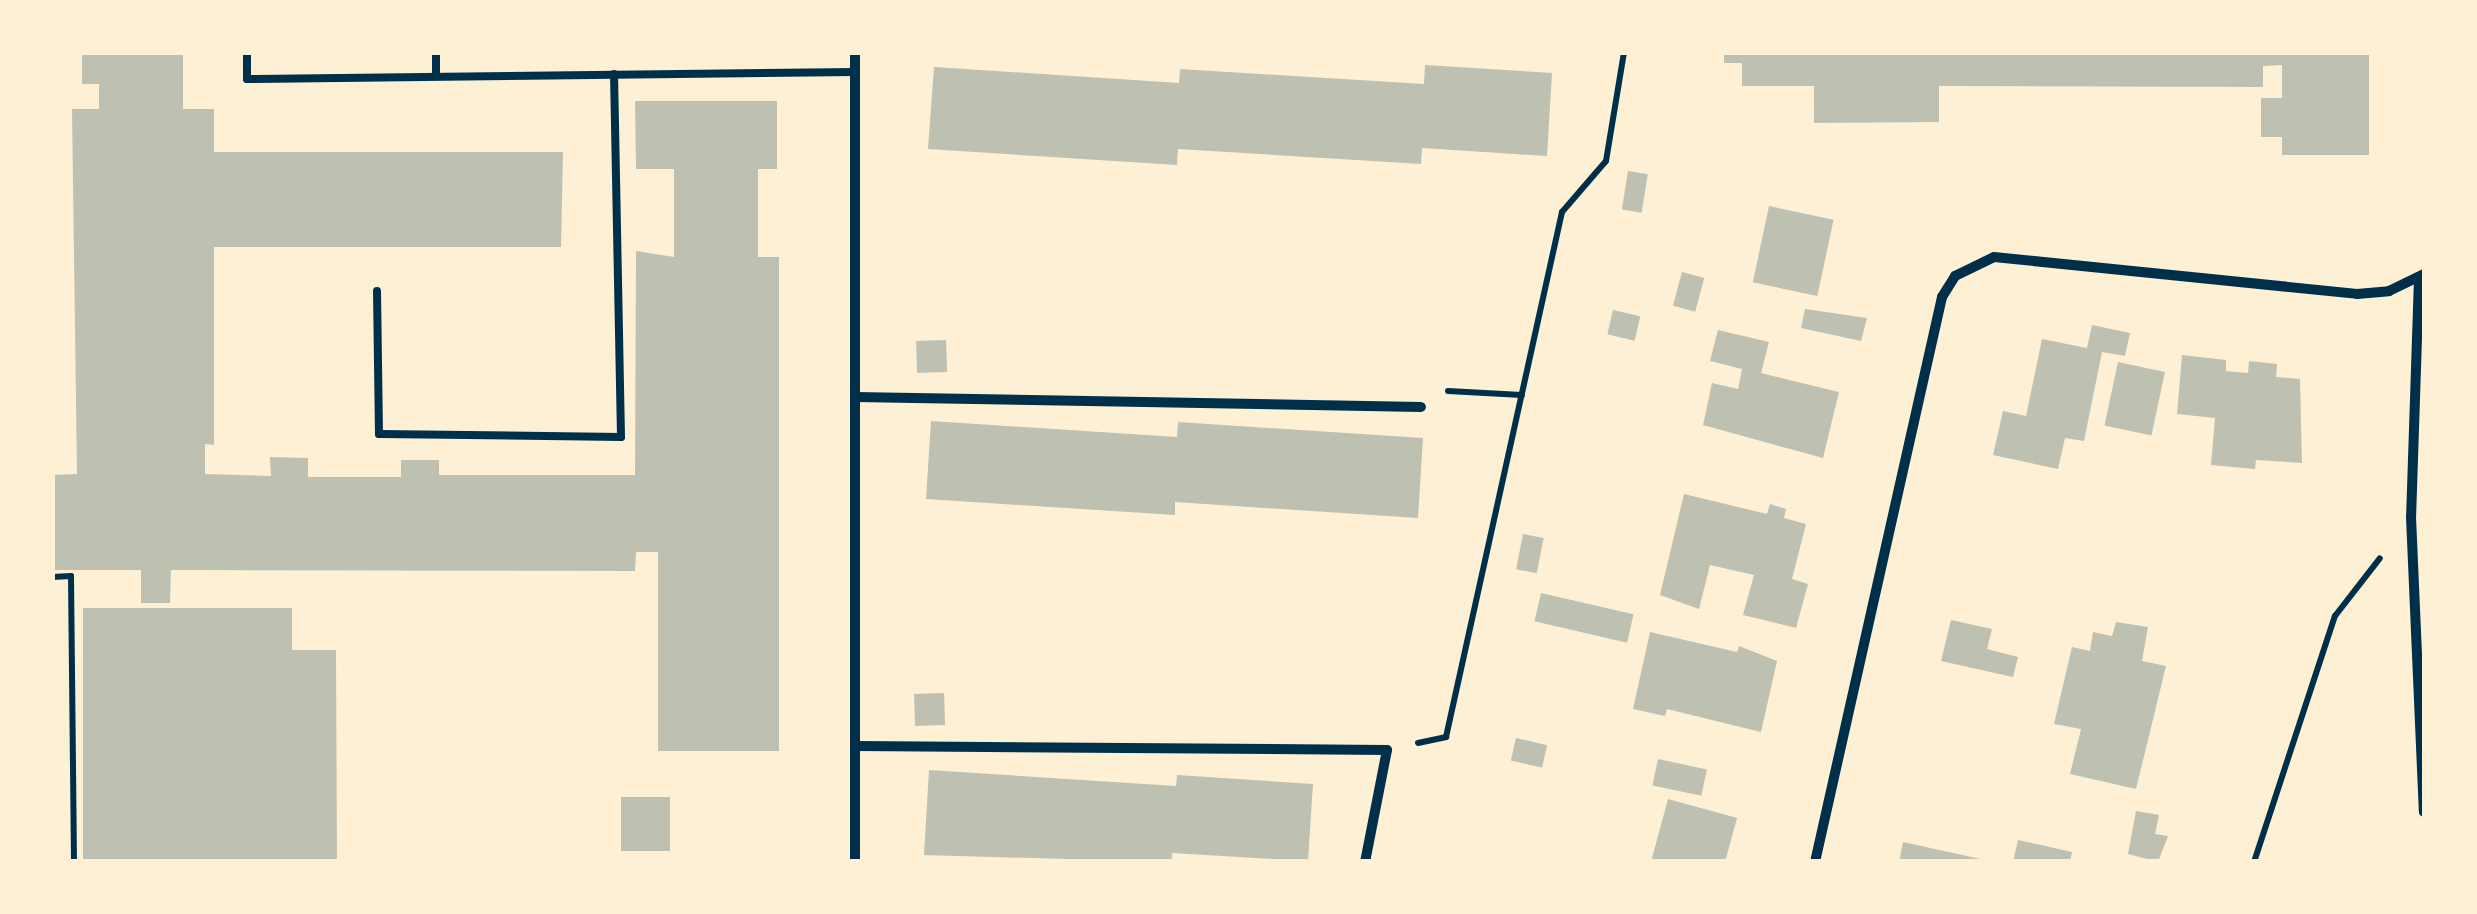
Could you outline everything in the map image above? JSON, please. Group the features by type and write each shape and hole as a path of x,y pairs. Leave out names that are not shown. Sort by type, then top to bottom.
{"street":[{"path":"855,52 855,862"},
{"path":"1816,862 1942,297 1955,276 1994,258 2357,294 2422,276 2411,517 2424,812"},
{"path":"855,398 1420,407"},
{"path":"856,746 1387,750 1366,862"}],"lane":[{"path":"246,52 247,79 856,72"},
{"path":"436,52 436,74"},
{"path":"378,291 380,434 620,438 614,74"}],"path":[{"path":"1387,750 1446,737 1562,212 1606,160 1624,52"},
{"path":"1420,407 1434,390 1522,395"},
{"path":"2254,862 2335,616 2411,517"},
{"path":"52,577 70,576 74,862"}],"building":[{"path":"82,52 183,52 183,109 214,109 214,152 563,152 561,247 214,247 214,445 205,444 205,474 271,476 270,457 308,458 308,477 401,477 401,460 439,460 439,475 635,475 636,251 674,257 674,169 636,169 635,101 777,101 777,169 758,169 758,257 779,257 779,751 658,751 658,552 636,552 635,571 171,570 170,603 141,603 141,570 52,570 52,475 77,474 72,109 99,109 99,84 82,84"},
{"path":"1724,52 2369,52 2369,155 2282,155 2282,137 2261,137 2261,98 2282,98 2282,65 2263,66 2263,87 1939,86 1939,122 1814,123 1814,86 1742,86 1742,63 1724,63"},
{"path":"1425,65 1552,73 1547,156 1422,148 1421,164 1178,149 1177,165 928,149 934,67 1179,83 1180,69 1424,84"},
{"path":"1628,171 1648,174 1642,213 1622,210"},
{"path":"1769,206 1834,220 1817,296 1753,282"},
{"path":"1682,272 1704,278 1695,312 1673,306"},
{"path":"1805,309 1867,318 1861,341 1801,328"},
{"path":"1613,310 1640,316 1635,341 1607,334"},
{"path":"2092,325 2130,333 2125,356 2102,352 2084,441 2065,438 2058,469 1993,455 2003,411 2026,416 2042,339 2087,348"},
{"path":"1718,330 1769,342 1761,373 1839,392 1823,458 1703,425 1712,383 1738,389 1742,369 1710,361"},
{"path":"946,340 947,372 917,373 916,341"},
{"path":"2182,355 2226,360 2226,371 2248,373 2249,361 2277,364 2276,377 2300,379 2302,463 2256,460 2255,469 2211,465 2215,418 2177,414"},
{"path":"2118,362 2165,372 2151,436 2104,426"},
{"path":"931,421 1177,437 1178,422 1423,438 1418,518 1175,502 1175,515 926,499"},
{"path":"1684,494 1767,514 1770,504 1786,509 1784,518 1806,524 1792,579 1808,584 1796,628 1743,615 1754,575 1710,565 1699,609 1660,595"},
{"path":"1523,534 1544,538 1537,573 1516,569"},
{"path":"1541,593 1634,614 1627,643 1534,621"},
{"path":"83,608 292,608 292,650 336,650 337,862 83,862"},
{"path":"1951,620 1992,629 1987,649 2018,657 2013,677 1941,661"},
{"path":"2116,622 2148,627 2142,661 2166,666 2136,789 2070,774 2081,729 2054,724 2072,647 2090,651 2093,632 2112,636"},
{"path":"1650,632 1737,652 1739,646 1777,661 1761,732 1667,709 1665,716 1633,709"},
{"path":"944,693 945,725 915,726 914,694"},
{"path":"1516,738 1547,745 1542,768 1511,760"},
{"path":"1658,759 1707,769 1701,796 1652,785"},
{"path":"929,770 1176,786 1177,775 1313,784 1308,861 1172,853 1172,862 924,855"},
{"path":"621,797 670,797 670,851 621,851"},
{"path":"1668,799 1737,818 1725,862 1651,862"},
{"path":"2136,811 2159,815 2155,834 2168,836 2158,862 2128,854"},
{"path":"2018,840 2072,852 2070,862 2013,862"},
{"path":"1903,842 1985,860 1985,862 1899,862"}]}
